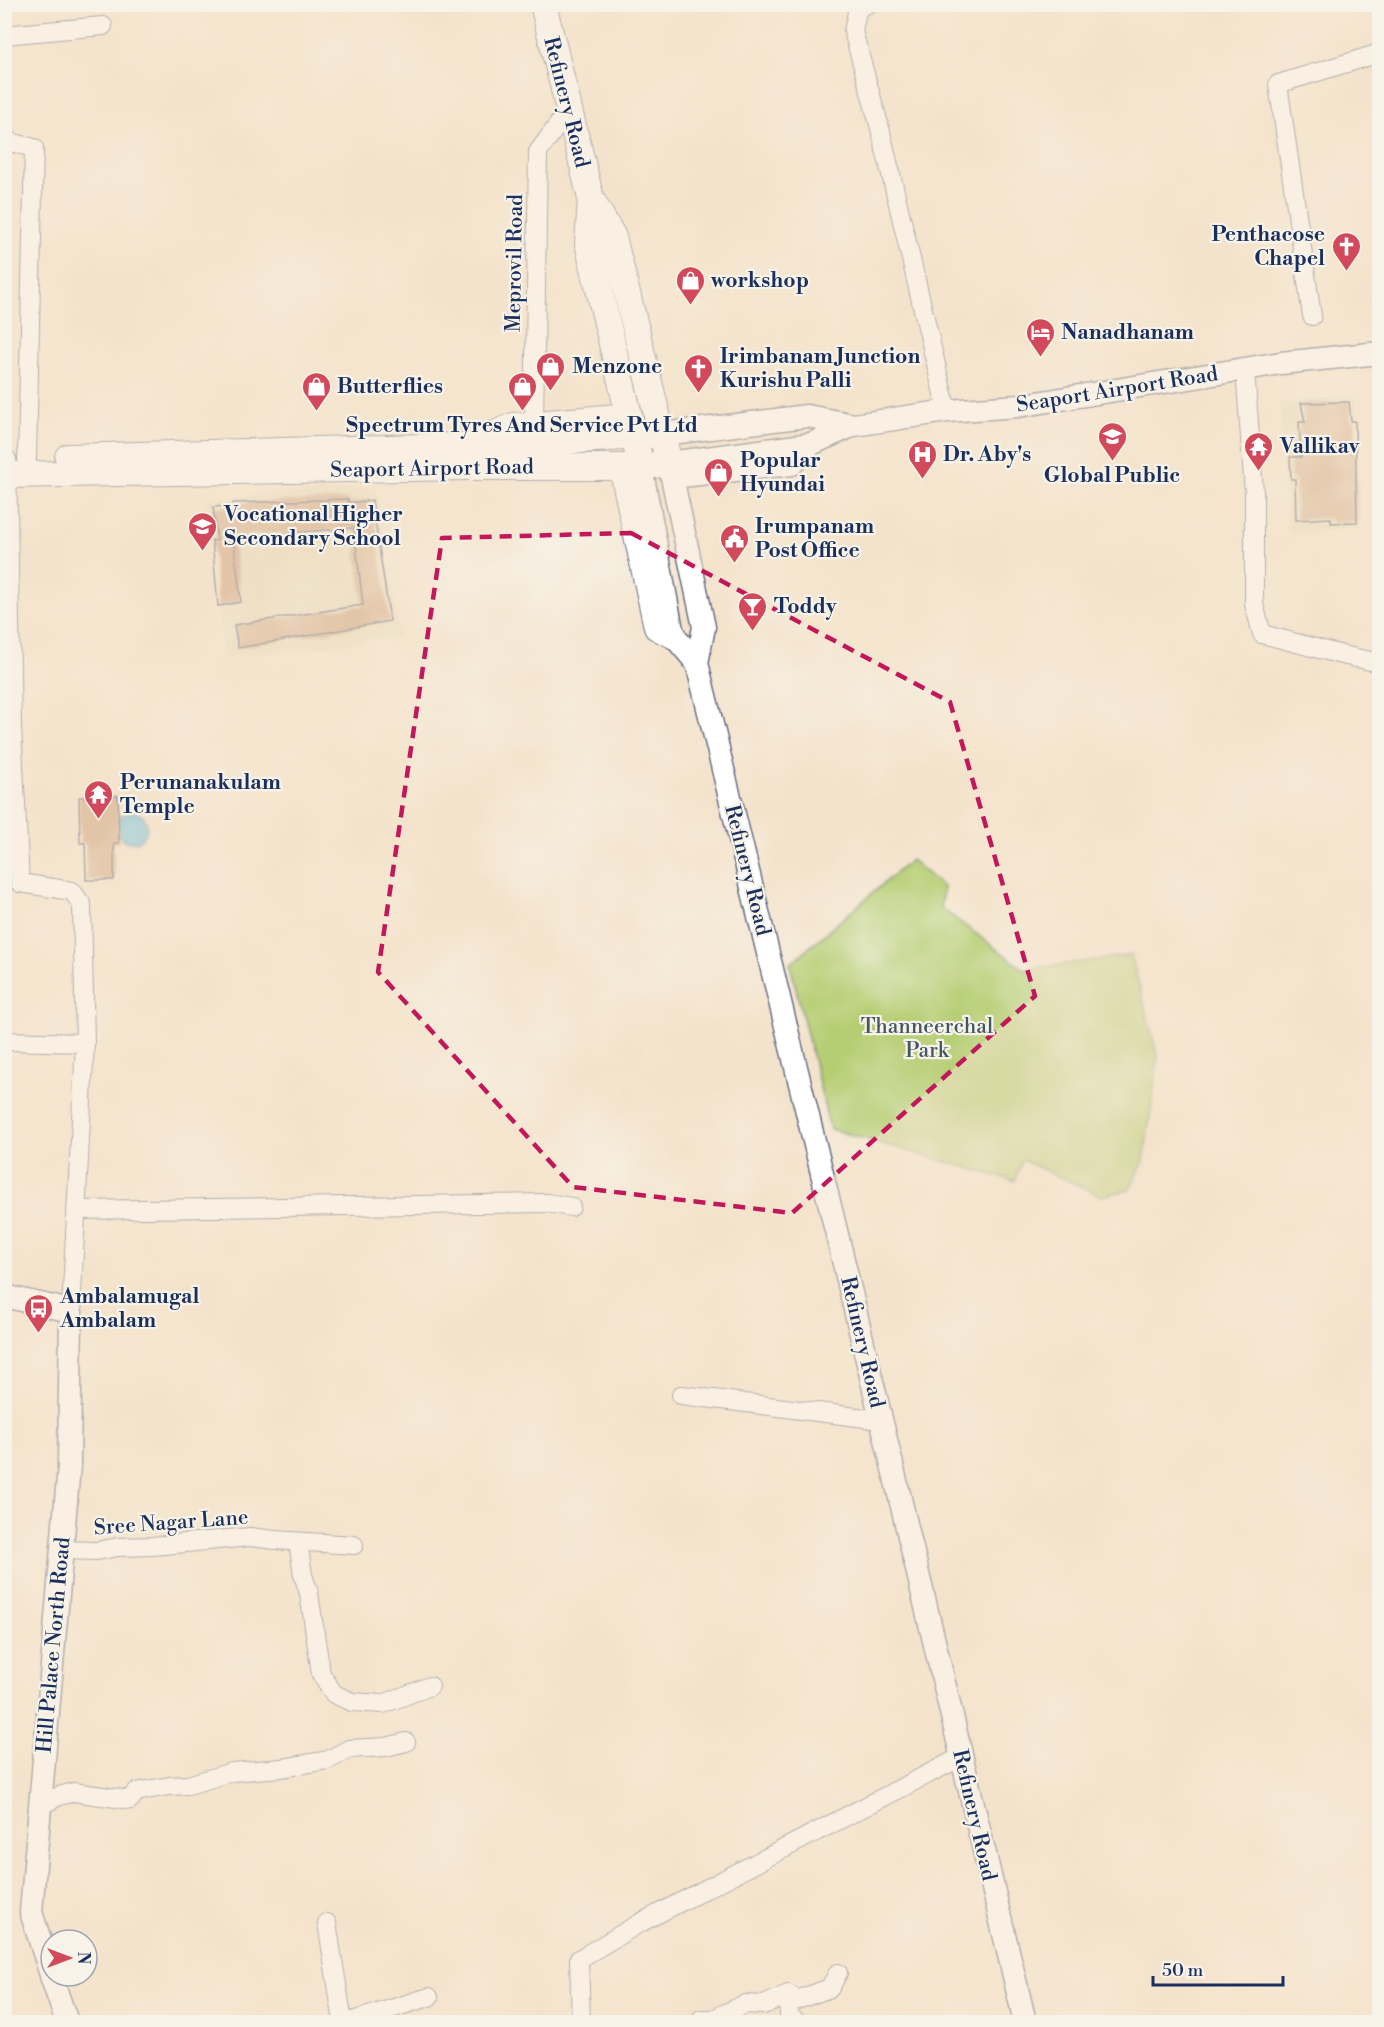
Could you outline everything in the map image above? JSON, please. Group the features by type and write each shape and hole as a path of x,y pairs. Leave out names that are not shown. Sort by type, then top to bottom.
{"highway":[{"name":"Refinery Road","path":"543,4 591,199 614,237 671,433 670,470"},
{"name":"Refinery Road","path":"591,199 588,243 632,426 632,467 657,627 673,635"},
{"path":"467,446 513,426 632,426"},
{"name":"Seaport Airport Road","path":"10,465 528,444 632,426 671,433"},
{"name":"Seaport Airport Road","path":"10,465 632,467 670,470"}],"main road":[{"name":"Seaport Airport Road","path":"670,470 811,444 854,425 948,411 1018,406 1281,363 1380,353"},
{"name":"Seaport Airport Road","path":"671,433 807,416 854,425"},
{"name":"Refinery Road","path":"670,470 704,627 697,663 1025,2022"},
{"name":"Refinery Road","path":"673,635 697,663"},
{"path":"4,1296 71,1311"},
{"name":"Hill Palace North Road","path":"39,1937 31,1912 69,1466 71,1311"},
{"name":"Hill Palace North Road","path":"55,1988 67,2022"}],"street":[{"path":"868,4 858,7 854,31 948,411"},
{"path":"4,35 103,26"},
{"path":"1312,316 1278,84 1380,52"},
{"name":"Meprovil Road","path":"534,425 538,152 568,111"},
{"path":"4,134 10,142 34,148 10,465 8,727 12,883 72,891 82,905 85,1043 71,1311"},
{"path":"1245,369 1254,492 1254,604 1262,634 1342,656 1380,663"},
{"path":"4,1041 85,1043"},
{"path":"76,1210 547,1203 571,1207"},
{"path":"681,1395 881,1420"},
{"name":"Sree Nagar Lane","path":"62,1550 97,1551 118,1547 250,1537 354,1545"},
{"path":"298,1542 303,1575 309,1593 321,1674 334,1694 352,1702 383,1704 430,1686"},
{"path":"40,1802 50,1801 74,1792 130,1800 136,1792 188,1785 232,1772 282,1768 328,1760 349,1749 386,1747 406,1742"},
{"path":"581,2022 579,1959 640,1923 961,1757"},
{"path":"327,1923 342,2022"},
{"path":"788,1994 797,2000 830,1989 838,1973"},
{"path":"701,2022 700,2019 713,2019 745,2004 764,2005 788,1994"},
{"path":"788,1994 789,2016 796,2022"},
{"path":"349,2022 429,1997"}],"highlighted area":[{"path":"631,533 950,702 1035,996 792,1213 573,1187 378,972 442,538"}],"shaded area":[{"path":"1355,396 1362,528 1288,534 1279,403"},
{"path":"376,488 400,637 223,658 207,499"}],"green space":[{"name":"Thanneerchal Park","path":"911,860 943,887 941,908 1025,970 1131,955 1158,1057 1144,1161 1129,1190 1102,1196 1022,1160 1015,1181 830,1129 790,964"}],"water":[{"path":"132,812 138,813 146,821 146,833 138,841 132,842 126,841 118,833 117,827 118,821 126,813"}],"building":[{"path":"1349,402 1351,421 1355,421 1357,522 1331,523 1331,518 1296,520 1295,479 1291,479 1290,457 1301,457 1299,422 1305,422 1301,403"},
{"path":"348,499 348,503 372,500 390,621 238,648 234,625 363,605 354,528 233,537 241,602 218,606 212,540 217,541 213,507 233,506 233,503"},
{"name":"Perunanakulam Temple","path":"118,796 119,843 114,843 114,880 86,880 85,843 80,843 79,797"}],"place":[{"name":"Penthacose Chapel","path":"1346,272"},
{"name":"workshop","path":"690,306"},
{"name":"Nanadhanam","path":"1040,358"},
{"name":"Menzone","path":"551,392"},
{"name":"Irimbanam Junction Kurishu Palli","path":"699,394"},
{"name":"Butterflies","path":"316,412"},
{"name":"Spectrum Tyres And Service Pvt Ltd","path":"522,412"},
{"name":"Global Public","path":"1112,462"},
{"name":"Vallikav","path":"1259,472"},
{"name":"Dr. Aby's","path":"922,480"},
{"name":"Popular Hyundai","path":"719,498"},
{"name":"Vocational Higher Secondary School","path":"203,552"},
{"name":"Irumpanam Post Office","path":"734,564"},
{"name":"Toddy","path":"753,632"},
{"name":"Perunanakulam Temple","path":"99,820"},
{"name":"Ambalamugal Ambalam","path":"39,1334"}]}
